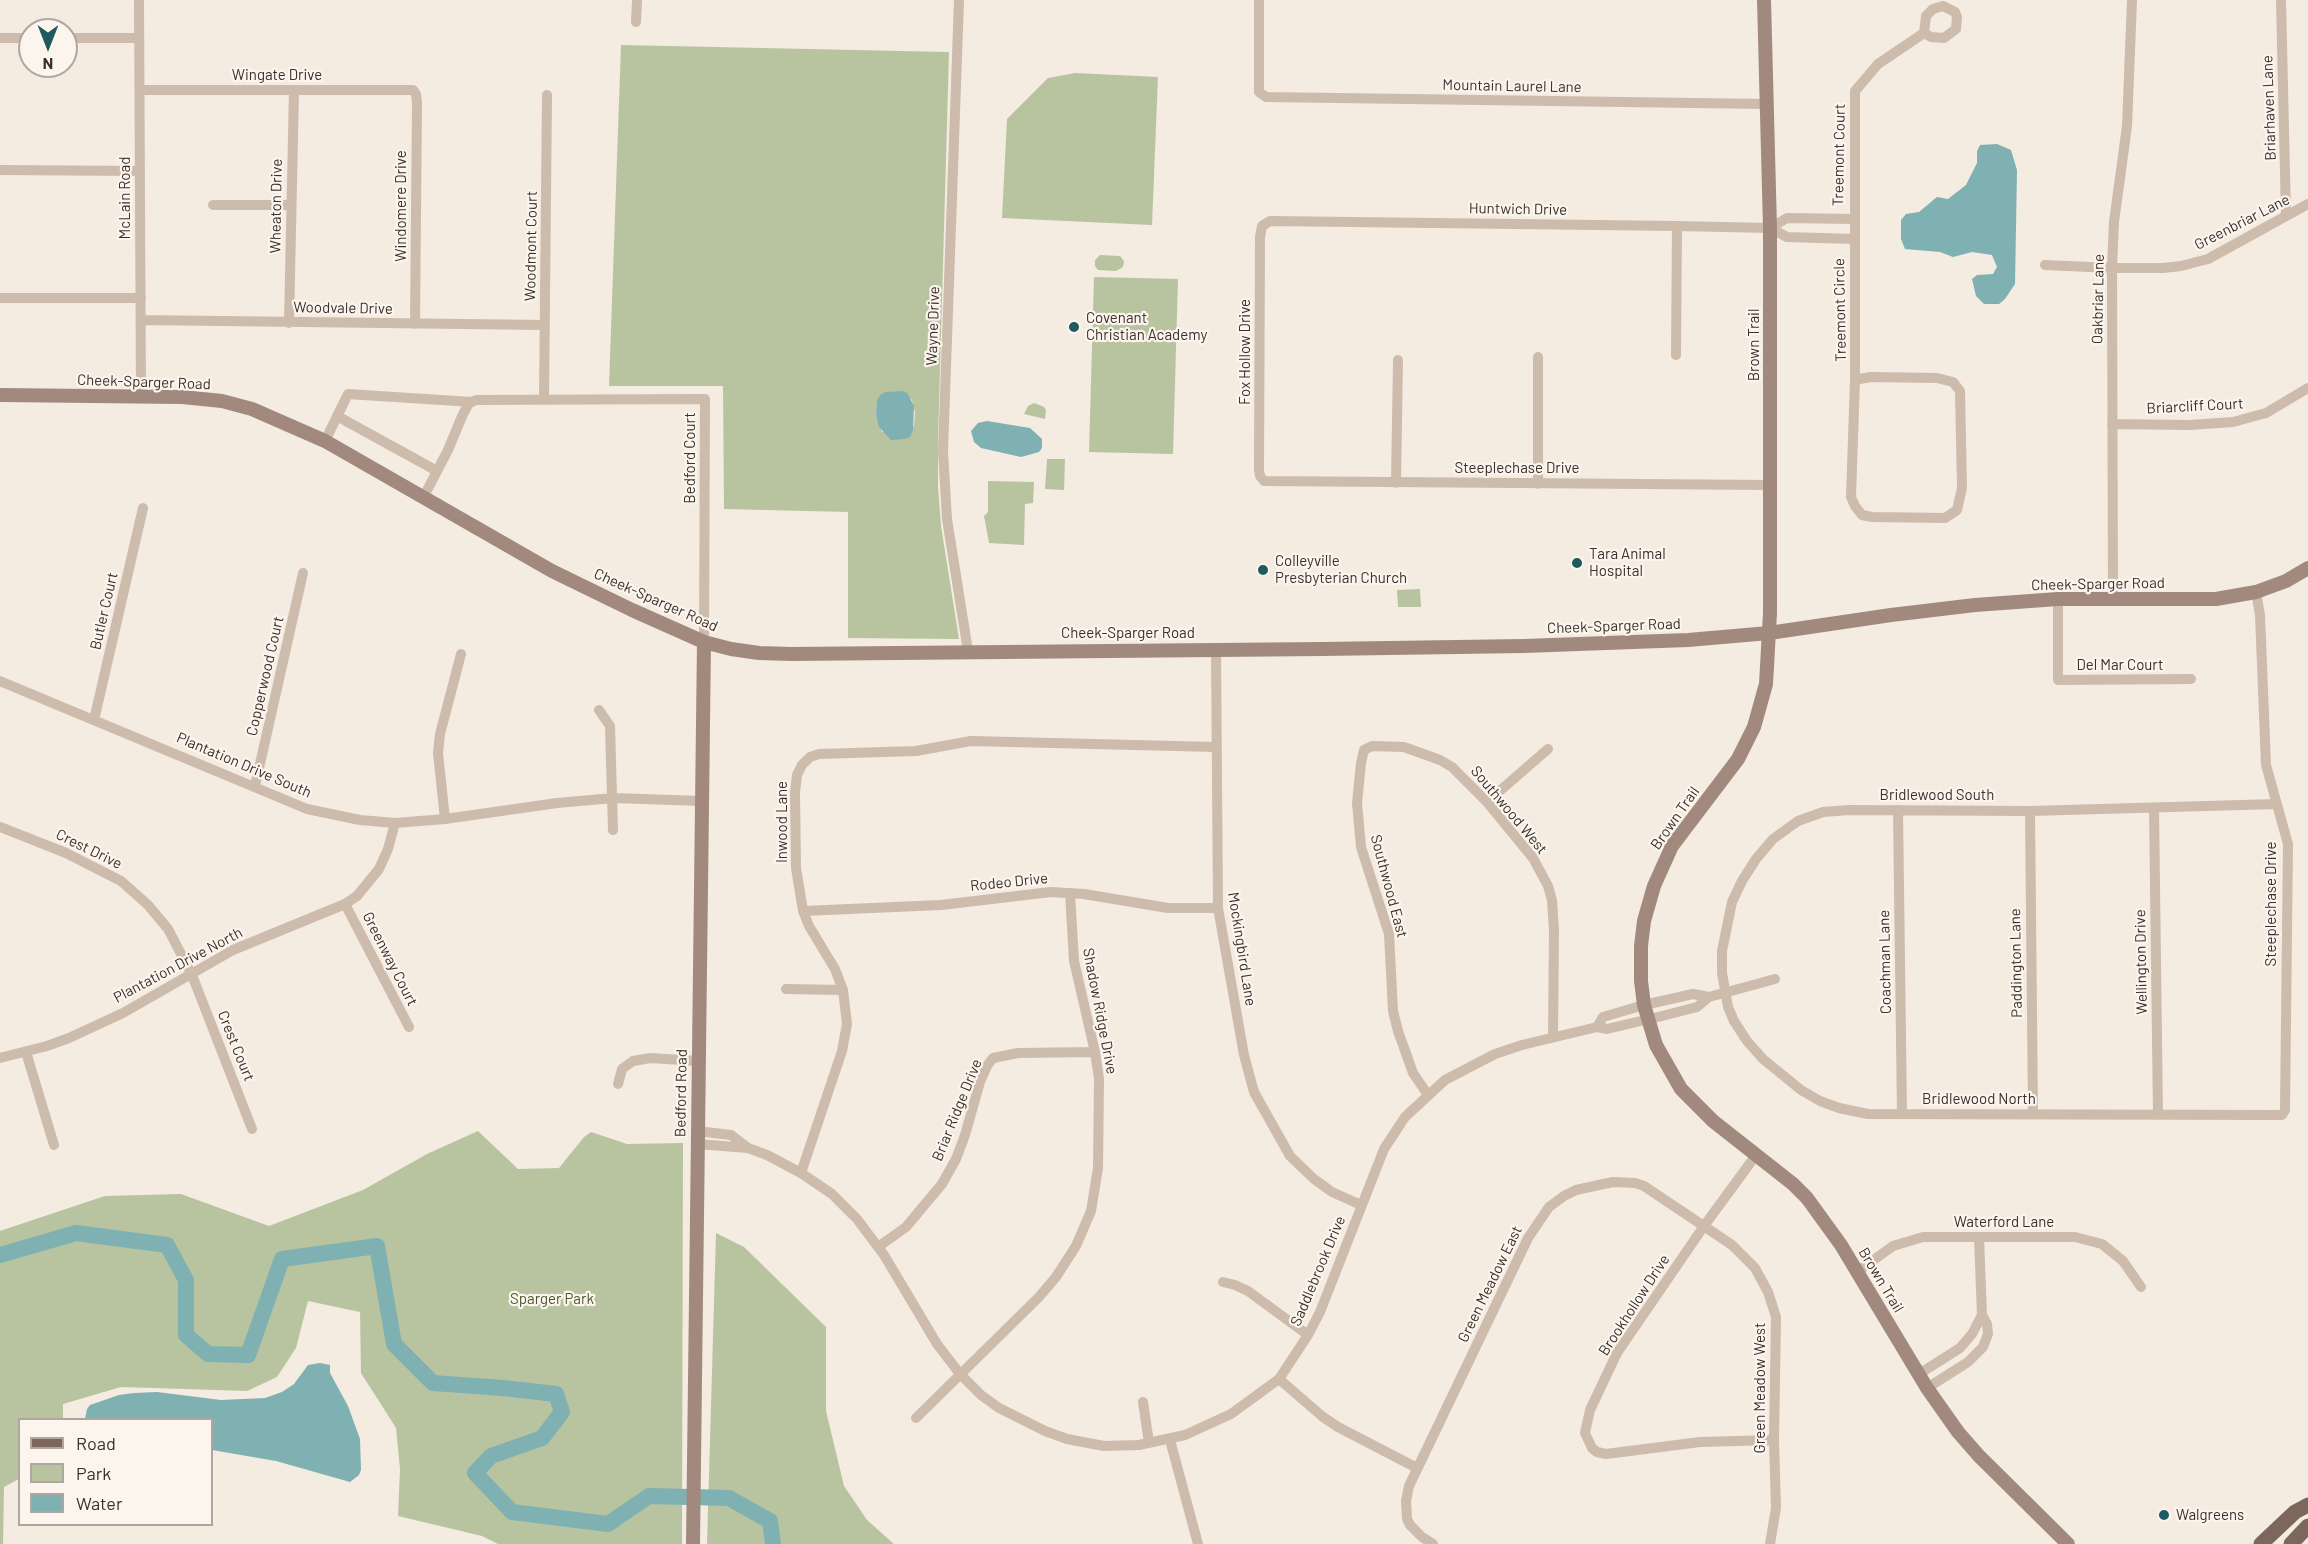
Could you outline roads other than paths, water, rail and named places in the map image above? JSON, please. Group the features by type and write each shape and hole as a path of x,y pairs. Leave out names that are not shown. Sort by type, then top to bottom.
{"main road":[{"path":"2261,1544 2295,1512 2308,1505"},
{"path":"2290,1544 2308,1526"}],"street":[{"name":"McLain Road","path":"139,0 141,397"},
{"path":"636,22 637,0"},
{"name":"Wayne Drive","path":"959,0 943,452 947,519 968,651"},
{"name":"Mountain Laurel Lane","path":"1259,0 1259,92 1266,97 1766,104"},
{"name":"Brown Trail","path":"1764,0 1770,228 1769,633 1766,684 1754,727 1727,775 1672,846 1654,886 1644,921 1642,938 1641,972 1644,1005 1656,1045 1681,1089 1713,1121 1793,1184 1807,1198 1823,1219 1919,1374 1958,1432 1979,1456 2068,1544"},
{"name":"Oakbriar Lane","path":"2113,600 2112,268 2115,222 2127,126 2132,0"},
{"name":"Briarhaven Lane","path":"2281,0 2286,216"},
{"name":"Treemont Court","path":"1854,239 1855,91 1878,64 1924,33"},
{"path":"0,38 18,38"},
{"path":"78,38 139,38"},
{"name":"Wingate Drive","path":"140,90 413,90"},
{"name":"Wheaton Drive","path":"289,322 294,90"},
{"name":"Windomere Drive","path":"413,90 417,104 415,324"},
{"name":"Woodmont Court","path":"544,398 547,95"},
{"path":"0,170 140,171"},
{"name":"Greenbriar Lane","path":"2045,265 2112,268 2181,266 2208,259 2308,204"},
{"path":"213,205 291,205"},
{"path":"1770,228 1787,218 1854,219"},
{"name":"Huntwich Drive","path":"1265,224 1270,221 1770,228"},
{"name":"Fox Hollow Drive","path":"1264,481 1259,470 1260,249 1262,226 1265,224"},
{"path":"1676,355 1677,226"},
{"path":"1770,228 1787,237 1854,239"},
{"name":"Treemont Circle","path":"1854,239 1855,380 1851,497 1862,515 1872,517 1945,518 1957,510 1962,488 1962,412 1960,391 1953,382 1937,378 1869,377 1855,380"},
{"path":"0,298 141,298"},
{"name":"Woodvale Drive","path":"141,320 545,325"},
{"path":"1538,357 1538,484"},
{"path":"1396,483 1398,360"},
{"name":"Briarcliff Court","path":"2112,424 2189,425 2233,422 2266,413 2308,388"},
{"name":"Cheek-Sparger Road","path":"0,394 182,397 222,401 252,409 325,441 552,571 704,642 731,649 791,654 1524,646 1688,640 1769,633 1956,607 2058,599 2216,599 2256,592 2286,581 2308,568"},
{"path":"325,441 348,394 472,402 490,399 544,398"},
{"name":"Bedford Court","path":"544,398 705,399 704,642"},
{"path":"423,498 463,414 472,402"},
{"path":"337,416 437,471"},
{"name":"Steeplechase Drive","path":"1264,481 1770,484"},
{"name":"Butler Court","path":"94,720 143,508"},
{"name":"Copperwood Court","path":"255,786 303,573"},
{"name":"Steeplechase Drive","path":"2256,592 2260,615 2266,765 2287,838 2289,863 2284,1110"},
{"name":"Del Mar Court","path":"2058,599 2058,680 2191,679"},
{"name":"Bedford Road","path":"693,1544 704,642"},
{"name":"Mockingbird Lane","path":"1216,649 1218,908 1254,1092 1290,1156 1314,1179 1332,1192 1361,1205"},
{"path":"445,819 438,768 439,744 461,654"},
{"name":"Plantation Drive South","path":"0,681 308,809 360,820 395,823 445,819 557,803 613,798 702,801"},
{"path":"599,710 610,726 614,831"},
{"name":"Inwood Lane","path":"801,1173 846,1037 846,1004 843,990 835,969 809,926 803,911 796,868 797,775 810,757 842,752 916,751 971,741 1216,747"},
{"name":"Southwood West","path":"1364,750 1372,746 1392,745 1421,752 1440,760 1460,774 1487,802 1533,858 1548,886 1552,900 1553,1037"},
{"path":"1487,802 1548,748"},
{"name":"Southwood East","path":"1364,750 1360,763 1358,803 1360,847 1389,934 1393,1011 1398,1031 1413,1073 1428,1095"},
{"name":"Bridlewood South","path":"1725,993 1722,951 1732,902 1742,881 1773,839 1798,821 1823,812 1849,810 2030,811 2277,804"},
{"name":"Wellington Drive","path":"2154,808 2158,1115"},
{"name":"Coachman Lane","path":"1898,810 1902,1114"},
{"name":"Paddington Lane","path":"2030,811 2033,1114"},
{"name":"Plantation Drive North","path":"0,1058 47,1046 80,1033 192,975 233,950 345,904 357,896 380,869 395,823"},
{"name":"Crest Drive","path":"0,827 66,853 121,881 148,905 168,929 192,975"},
{"name":"Rodeo Drive","path":"803,911 940,905 1051,892 1168,908 1218,908"},
{"name":"Shadow Ridge Drive","path":"916,1418 1039,1297 1056,1277 1085,1229 1093,1202 1098,1168 1099,1078 1074,961 1070,893"},
{"name":"Greenway Court","path":"345,904 409,1027"},
{"name":"Crest Court","path":"192,975 252,1129"},
{"path":"1708,997 1775,979"},
{"path":"786,989 843,990"},
{"name":"Bridlewood North","path":"1725,993 1734,1021 1747,1041 1782,1076 1801,1090 1820,1101 1839,1108 1868,1114 2282,1115 2284,1110"},
{"name":"Saddlebrook Drive","path":"1598,1027 1603,1017 1644,1005 1693,994 1708,997"},
{"name":"Saddlebrook Drive","path":"697,1138 748,1148 767,1155 801,1173 832,1194 857,1219 878,1247 937,1344 960,1374 981,1395 999,1408 1044,1431 1067,1439 1104,1446 1149,1443 1170,1440 1231,1414 1279,1379 1320,1312 1384,1149 1394,1130 1428,1095 1461,1070 1495,1053 1598,1027 1607,1029 1648,1020 1697,1007 1708,997"},
{"path":"26,1052 54,1145"},
{"name":"Briar Ridge Drive","path":"878,1247 906,1227 942,1184 956,1159 980,1082 993,1058 1018,1053 1095,1052"},
{"path":"618,1084 622,1069 633,1061 650,1058 698,1061"},
{"name":"Brookhollow Drive","path":"1756,1155 1617,1353 1590,1410 1586,1429 1588,1442 1597,1452 1619,1454 1700,1442 1774,1440"},
{"name":"Green Meadow East","path":"1433,1544 1422,1537 1407,1519 1406,1501 1409,1486 1527,1238 1549,1207 1570,1193 1601,1183 1635,1183 1644,1186 1704,1226"},
{"name":"Green Meadow West","path":"1704,1226 1732,1245 1755,1268 1768,1292 1776,1317 1774,1440 1776,1508 1770,1544"},
{"name":"Waterford Lane","path":"1857,1272 1893,1246 1923,1237 2075,1237 2102,1244 2123,1261 2141,1287"},
{"path":"1928,1388 1968,1362 1983,1347 1988,1334 1987,1324 1982,1315 1979,1237"},
{"path":"1223,1282 1248,1292 1308,1335"},
{"path":"1919,1374 1960,1348 1972,1334 1982,1315"},
{"path":"1279,1379 1338,1427 1417,1468"},
{"path":"1143,1402 1149,1443"},
{"path":"1170,1440 1198,1544"}],"water":[{"path":"1997,144 2011,150 2017,170 2015,284 1999,304 1984,304 1976,296 1972,279 1977,275 1993,274 1997,267 1992,255 1972,252 1953,257 1940,252 1905,249 1901,239 1901,220 1906,214 1919,212 1937,197 1948,199 1966,185 1977,163 1977,151 1980,145"},
{"path":"904,391 914,406 913,430 910,437 891,440 879,427 876,414 877,400 881,394 886,392"},
{"path":"987,421 1030,428 1042,439 1042,448 1039,452 1021,457 981,448 974,442 971,431 978,423"},
{"path":"320,1363 330,1365 330,1373 348,1406 360,1439 361,1470 359,1475 350,1482 276,1461 213,1450 213,1418 85,1418 90,1405 119,1395 134,1393 157,1392 221,1400 265,1398 282,1392 294,1384 308,1365"}],"waterway":[{"path":"0,1255 76,1233 167,1245 186,1280 186,1335 208,1354 248,1355 282,1259 377,1246 394,1344 433,1383 556,1394 562,1412 542,1438 491,1456 475,1473 512,1512 608,1524 649,1496 729,1498 770,1521 773,1544"}],"place":[{"name":"Covenant Christian Academy","path":"1074,327"},
{"name":"Tara Animal Hospital","path":"1577,563"},
{"name":"Colleyville Presbyterian Church","path":"1263,570"},
{"name":"Walgreens","path":"2164,1515"}],"park label":[{"name":"Sparger Park","path":"552,1299"}]}
